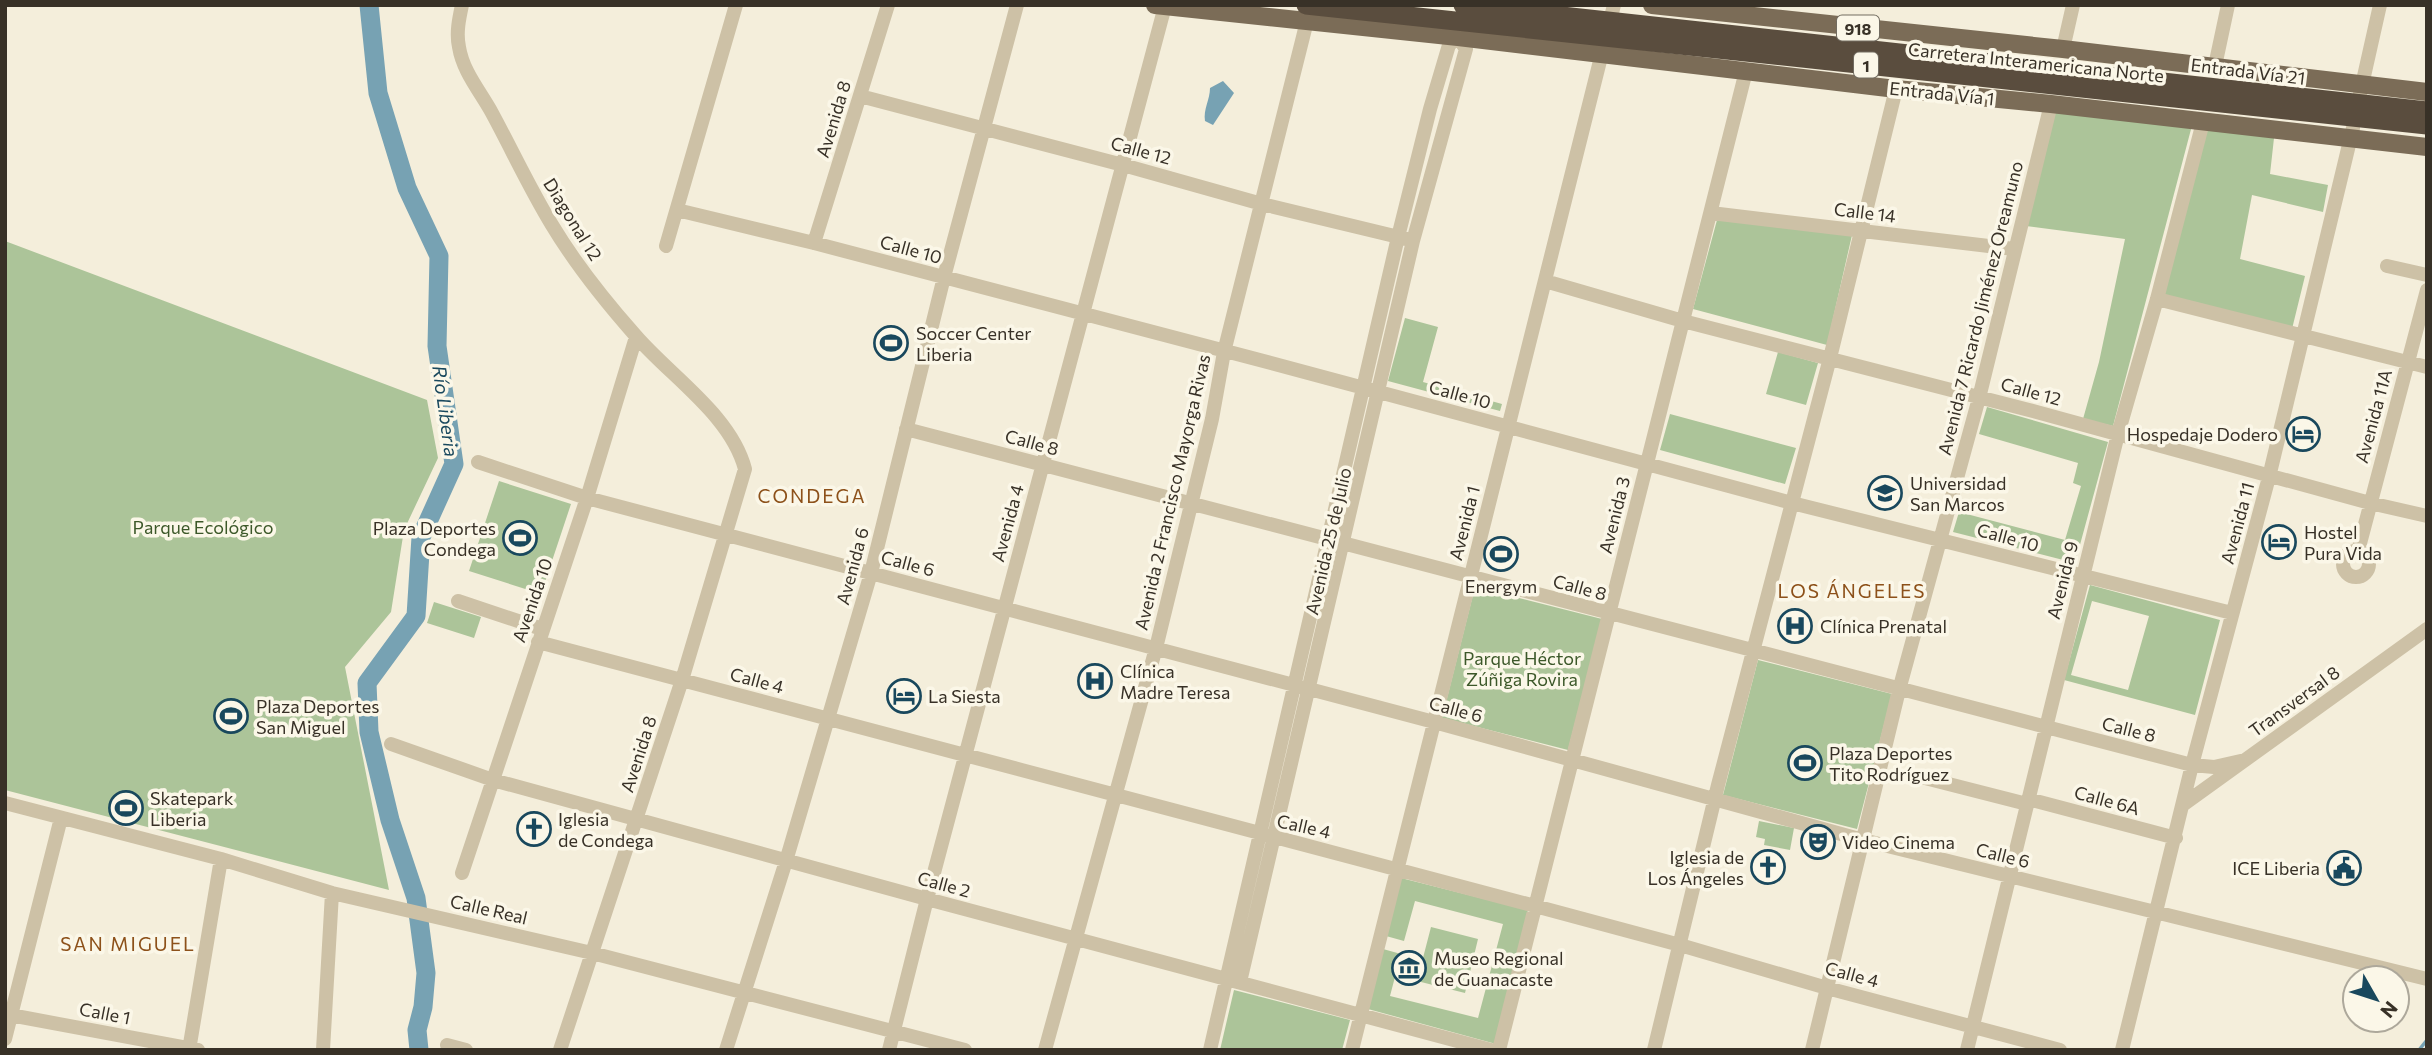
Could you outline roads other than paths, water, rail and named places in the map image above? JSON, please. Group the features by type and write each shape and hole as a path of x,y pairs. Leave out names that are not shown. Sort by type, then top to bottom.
{"highway":[{"name":"Carretera Interamericana Norte","path":"1464,5 2427,111"},
{"name":"Carretera Interamericana Norte","path":"1304,10 2427,125"}],"main road":[{"name":"Entrada Vía 1","path":"1155,5 1304,10 1458,37 1896,89 2427,147"},
{"name":"Avenida 25 de Julio","path":"1458,37 1464,5"},
{"name":"Entrada Vía 21","path":"1652,5 2215,66 2427,93"}],"street":[{"name":"Diagonal 12","path":"462,5 457,25 459,48 468,75 491,111 553,226 589,280 636,337"},
{"path":"666,246 736,5"},
{"name":"Avenida 8","path":"814,243 888,5"},
{"name":"Avenida 6","path":"726,1050 786,861 871,573 944,277 1017,5"},
{"path":"1304,10 1321,12 1322,5"},
{"name":"Avenida 1","path":"1352,1050 1614,5"},
{"path":"2063,49 2073,5"},
{"path":"2215,66 2228,5"},
{"name":"Avenida 11","path":"2122,1050 2192,765 2269,477 2351,139 2380,5"},
{"name":"Avenida 4","path":"889,1050 1165,6"},
{"name":"Avenida 2 Francisco Mayorga Rivas","path":"1045,1050 1156,648 1212,419 1224,352 1262,204 1304,10"},
{"name":"Avenida 25 de Julio","path":"1210,1050 1234,980 1267,837 1294,686 1398,237 1430,109 1449,46 1458,37 1465,49 1413,241 1309,690 1267,837"},
{"name":"Avenida 3","path":"1499,1050 1746,71"},
{"path":"1654,1050 1896,89"},
{"name":"Calle 12","path":"860,96 1262,204 1413,241"},
{"name":"Avenida 7 Ricardo Jiménez Oreamuno","path":"1812,1050 1899,690 1979,398 2051,104"},
{"name":"Avenida 9","path":"1967,1050 2118,434 2157,299 2203,122"},
{"name":"Calle 10","path":"677,210 814,243 1363,387 1792,503 2232,613"},
{"name":"Calle 14","path":"1711,213 2014,249"},
{"path":"2387,266 2427,275"},
{"name":"Calle 12","path":"1545,281 1683,321 2118,434 2269,477 2427,516"},
{"name":"Avenida 11A","path":"2358,551 2427,290"},
{"path":"2157,299 2427,367"},
{"name":"Avenida 8","path":"560,1050 682,680 745,469 741,453 708,408 636,337"},
{"name":"Avenida 10","path":"462,873 587,498 636,337"},
{"name":"Calle 8","path":"906,429 2192,765 2214,767 2245,760"},
{"name":"Calle 6","path":"478,461 587,498 1434,722 1863,840 2427,979"},
{"name":"Calle 4","path":"458,601 540,636 682,680 1535,906 2060,1050"},
{"name":"Transversal 8","path":"2184,804 2427,629"},
{"name":"Calle 2","path":"391,744 493,780 1491,1050"},
{"name":"Calle 6A","path":"1925,778 2176,838"},
{"name":"Calle Real","path":"5,803 221,859 332,893 592,953 965,1050"},
{"path":"5,1039 8,1015 61,818"},
{"path":"192,1049 221,859"},
{"path":"323,1050 332,893"},
{"name":"Calle 1","path":"8,1015 192,1049"},
{"path":"447,1045 466,1050"}],"water":[{"path":"1223,81 1234,93 1213,125 1205,121 1210,88"}],"waterway":[{"name":"Río Liberia","path":"369,5 378,93 407,188 439,256 437,346 454,464 421,537 416,616 367,683 369,732 390,820 416,898 426,973 423,1007 417,1030 419,1050"},
{"path":"2419,1050 2427,1040"}],"place":[{"name":"Soccer Center Liberia","path":"891,343"},
{"name":"Hospedaje Dodero","path":"2303,434"},
{"name":"Universidad San Marcos","path":"1885,493"},
{"name":"Plaza Deportes Condega","path":"520,538"},
{"name":"Hostel Pura Vida","path":"2279,542"},
{"name":"Energym","path":"1501,554"},
{"name":"Clínica Prenatal","path":"1795,626"},
{"name":"Clínica Madre Teresa","path":"1095,681"},
{"name":"La Siesta","path":"904,696"},
{"name":"Plaza Deportes San Miguel","path":"231,716"},
{"name":"Plaza Deportes Tito Rodríguez","path":"1805,763"},
{"name":"Skatepark Liberia","path":"126,808"},
{"name":"Iglesia de Condega","path":"534,829"},
{"name":"Video Cinema","path":"1818,842"},
{"name":"Iglesia de Los Ángeles","path":"1768,867"},
{"name":"ICE Liberia","path":"2344,868"},
{"name":"Museo Regional de Guanacaste","path":"1409,968"}],"district":[{"name":"CONDEGA","path":"812,495"},
{"name":"LOS ÁNGELES","path":"1852,590"},
{"name":"SAN MIGUEL","path":"128,943"}],"park label":[{"name":"Parque Ecológico","path":"203,527"},
{"name":"Parque Héctor Zúñiga Rovira","path":"1522,668"}]}
